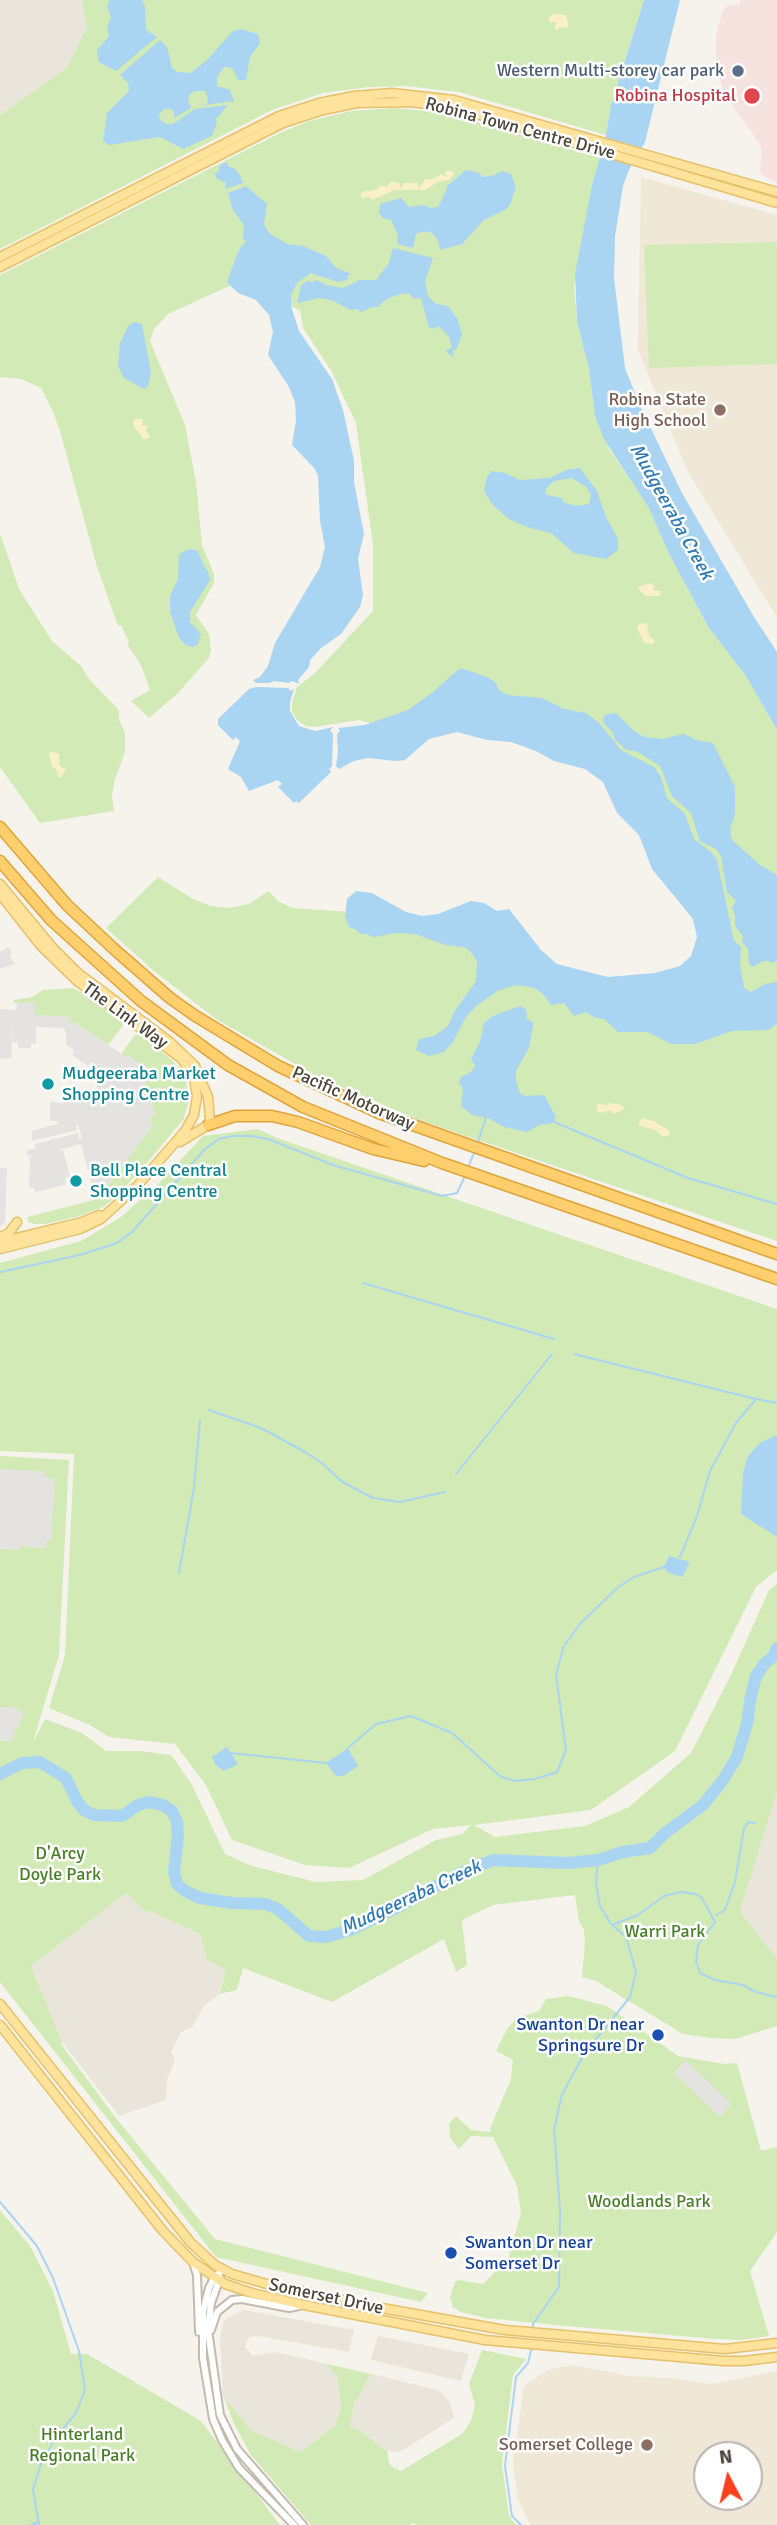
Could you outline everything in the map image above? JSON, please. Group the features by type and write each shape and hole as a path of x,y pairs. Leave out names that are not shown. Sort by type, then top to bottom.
{"highway":[{"name":"Pacific Motorway","path":"0,827 67,905 114,949 170,998 250,1050 316,1085 379,1113 777,1254"},
{"name":"Pacific Motorway","path":"0,861 51,920 95,962 151,1009 229,1065 303,1107 442,1163 777,1279"},
{"path":"208,1125 246,1115 276,1116 383,1152 442,1163"}],"main road":[{"name":"Robina Town Centre Drive","path":"0,257 226,146 310,113 357,103 394,101 456,108 777,192"},
{"name":"Robina Town Centre Drive","path":"0,267 188,165"},
{"name":"Robina Town Centre Drive","path":"668,165 777,203"},
{"path":"0,884 62,964"},
{"name":"The Link Way","path":"0,894 36,940 62,964 182,1059 189,1067 196,1085 197,1106 193,1119 169,1149 101,1219 86,1227 20,1241 0,1249"},
{"path":"134,1021 178,1049 195,1066 208,1097 211,1113 208,1125"},
{"name":"The Link Way","path":"169,1149 208,1125"},
{"path":"0,1240 17,1222"},
{"name":"The Link Way","path":"0,1240 20,1241"},
{"name":"Somerset Drive","path":"0,2004 191,2243 222,2270 267,2284 437,2320 521,2332 725,2349 777,2343"},
{"name":"Somerset Drive","path":"0,2025 163,2231 192,2262 217,2279 252,2293 304,2305 443,2333 520,2344 724,2361 777,2357"},
{"path":"21,2051 31,2043"}],"street":[{"path":"192,2262 197,2275 200,2342 207,2358 220,2415 242,2461 267,2491 265,2497"},
{"path":"222,2270 217,2279 208,2322 210,2407 222,2440 239,2468 294,2525"},
{"path":"207,2358 212,2321 226,2302 242,2299 289,2308 304,2305"},
{"path":"237,2449 303,2525"}],"shaded area":[{"path":"0,0 82,0 87,27 67,68 0,115"},
{"name":"Robina Hospital","path":"741,0 777,0 777,182 763,176 760,170 760,144 723,90 716,65 716,36 722,12 727,6 739,4"},
{"name":"Robina State High School","path":"641,177 777,215 777,618 687,470 638,350"},
{"path":"8,947 15,964 0,969 0,952"},
{"path":"35,1002 35,1015 70,1017 70,1022 154,1072 142,1089 148,1088 155,1116 150,1117 149,1121 154,1125 107,1186 93,1189 81,1144 58,1150 63,1150 70,1177 66,1178 65,1185 35,1192 34,1188 29,1187 30,1157 34,1156 27,1155 27,1150 36,1149 35,1144 78,1133 79,1139 82,1138 78,1125 77,1130 32,1141 32,1131 58,1124 57,1121 50,1121 50,1102 64,1103 65,1095 80,1096 81,1101 96,1098 99,1069 92,1062 88,1066 72,1055 74,1050 66,1045 66,1032 63,1028 36,1027 36,1044 31,1043 31,1048 18,1048 18,1043 13,1042 13,1027 11,1058 0,1059 0,1009 16,1010 17,1003"},
{"path":"0,1168 7,1168 5,1222 0,1227"},
{"path":"0,1469 44,1471 44,1476 55,1479 51,1541 46,1541 46,1548 21,1546 20,1550 0,1549"},
{"path":"0,1707 13,1707 24,1713 11,1742 0,1741"},
{"path":"777,1792 777,1959 740,1911"},
{"path":"126,1893 144,1911 152,1912 200,1934 207,1960 226,1970 218,1995 204,2006 192,2027 181,2032 171,2052 175,2060 167,2080 166,2100 119,2116 62,2042 31,1966"},
{"path":"685,2060 732,2104 720,2117 674,2073"},
{"path":"244,2310 354,2330 349,2352 258,2336 249,2337 245,2347 253,2356 276,2352 327,2364 338,2379 341,2408 336,2426 300,2452 251,2430 223,2395 220,2336 224,2320"},
{"path":"378,2336 469,2354 461,2381 371,2360"},
{"name":"Somerset College","path":"573,2365 630,2376 711,2384 777,2371 777,2525 530,2525 518,2499 513,2463 524,2386 547,2370"},
{"path":"371,2374 438,2390 450,2402 454,2418 400,2452 387,2451 359,2430 350,2427 354,2404"}],"green space":[{"path":"82,0 644,0 611,105 606,135 459,92 405,86 323,93 272,110 0,249 0,115 67,68 87,27"},
{"path":"396,108 446,113 600,158 592,185 574,285 577,321 589,369 595,416 609,449 649,507 669,554 709,628 746,676 777,730 777,1241 419,1120 318,1077 216,1019 154,971 106,928 158,877 193,899 211,906 229,908 249,904 269,891 278,901 292,908 352,912 653,1003 711,949 592,748 488,714 404,732 359,720 306,726 298,721 292,712 297,687 315,673 373,611 373,545 356,423 332,372 303,328 300,310 236,283 168,314 154,329 150,341 185,425 196,482 202,545 214,574 214,583 196,615 209,634 209,658 178,693 149,718 131,701 150,690 141,665 127,644 129,642 121,625 118,626 97,567 53,412 41,388 21,379 0,377 0,275 280,133 309,121 352,111"},
{"path":"777,242 777,364 649,368 644,245"},
{"path":"0,533 19,589 52,641 81,666 90,680 119,710 119,720 125,733 125,752 112,795 114,811 40,823 0,767"},
{"path":"72,988 92,997 123,1022 123,1026 108,1045 70,1022 70,1017 35,1015 35,1003 14,1003 14,1000 32,997 43,990"},
{"path":"135,1035 139,1035 171,1059 184,1074 190,1098 183,1120 116,1197 103,1207 80,1216 45,1224 28,1222 27,1217 94,1200 93,1189 107,1186 153,1125 149,1121 150,1117 155,1116 148,1089 141,1089 126,1057 121,1054"},
{"path":"258,1129 277,1138 777,1309 777,1570 756,1587 675,1751 591,1810 474,1825 495,1837 585,1826 629,1807 691,1753 731,1675 769,1590 777,1584 777,1792 740,1911 777,1959 777,2026 735,2039 683,2034 596,1981 582,1977 584,1930 579,1921 575,1895 493,1905 462,1920 467,1965 456,1972 444,1939 332,2002 243,1968 237,1990 219,1994 226,1970 207,1960 200,1934 152,1912 144,1911 126,1893 31,1966 61,2044 116,2118 215,2239 428,2293 421,2302 216,2257 0,1982 0,1456 69,1460 59,1655 33,1742 45,1719 82,1733 106,1751 141,1751 171,1755 191,1783 225,1854 252,1866 316,1882 363,1880 436,1840 462,1834 471,1825 433,1829 349,1868 305,1865 232,1840 206,1785 175,1744 109,1737 90,1725 49,1708 65,1656 74,1454 0,1451 0,1263 81,1241 121,1217 159,1183 203,1136"},
{"name":"Woodlands Park","path":"568,1996 607,2006 678,2056 724,2064 737,2063 761,2151 777,2147 777,2232 750,2271 769,2336 742,2340 716,2339 555,2325 486,2318 461,2312 453,2307 450,2297 455,2282 458,2280 483,2284 508,2259 521,2213 517,2186 493,2137 471,2136 459,2149 450,2138 449,2124 456,2116 471,2130 491,2132 511,2079 513,2060 496,2051 507,2029 517,2018 539,2011 546,1999"},
{"name":"Hinterland Regional Park","path":"0,2210 30,2246 53,2291 71,2354 87,2354 201,2421 280,2525 0,2525"},
{"path":"482,2350 526,2359 513,2375 502,2464 509,2516 516,2525 311,2525 251,2455 234,2424 223,2395 251,2430 300,2452 335,2426 341,2408 338,2379 327,2364 371,2374 354,2404 350,2427 359,2430 387,2451 389,2463 401,2471 462,2434 471,2421 475,2405 469,2384"}],"sand":[{"path":"552,14 566,15 569,26 554,29 557,22 550,22 548,19"},
{"path":"448,170 455,173 449,180 438,182 425,190 395,190 372,200 360,196 362,192 378,189 380,185 386,187 391,182 399,183 401,189 403,183 417,183 419,189 425,179 433,179 441,174 447,177 445,172"},
{"path":"143,419 142,425 148,426 148,439 143,439 134,426 133,421"},
{"path":"651,583 653,590 661,591 660,596 645,596 637,587"},
{"path":"647,623 649,636 655,640 653,644 644,643 637,628 639,624"},
{"path":"50,751 59,754 60,766 66,769 61,778 52,766"},
{"path":"598,1104 622,1105 625,1109 614,1114 610,1110 602,1113 596,1111"},
{"path":"642,1118 654,1121 668,1130 670,1135 663,1137 655,1130 641,1126 638,1123"}],"water":[{"path":"110,0 142,0 146,30 157,37 116,71 99,62 97,55 97,50 109,36 107,27 111,18 107,6"},
{"path":"644,0 680,0 645,142 623,186 615,236 614,278 625,368 682,493 777,652 777,730 746,676 709,628 669,554 649,508 605,441 595,416 589,369 577,321 575,274 592,185 611,105"},
{"path":"240,29 258,34 260,43 250,57 246,80 238,80 233,69 229,67 224,67 217,77 217,86 230,90 234,101 197,106 207,104 208,98 205,91 195,91 188,99 191,108 174,118 174,111 171,109 164,109 159,115 160,120 166,124 173,124 195,109 228,105 216,119 212,136 183,149 160,137 109,145 103,141 107,113 129,91 128,83 120,75 160,40 167,47 172,68 177,72 191,73 207,60 233,31"},
{"path":"227,162 228,166 240,175 243,183 225,189 226,183 217,179 215,173 219,171 219,166"},
{"path":"466,170 484,177 502,171 511,174 516,187 510,205 484,220 462,244 440,250 438,240 432,233 424,231 416,234 413,248 397,244 398,236 391,220 383,218 379,213 380,204 401,198 409,207 438,207 447,186"},
{"path":"246,186 267,204 264,224 269,233 287,244 303,246 326,256 336,268 352,274 348,275 347,280 338,282 311,273 297,283 291,295 291,306 299,331 332,379 343,410 354,461 354,482 364,534 358,559 363,595 360,607 341,634 321,648 310,660 309,667 298,680 299,684 292,681 256,683 253,680 260,677 268,666 275,643 320,567 325,547 320,521 318,476 315,469 292,445 296,420 295,402 289,387 268,355 273,332 269,315 256,300 238,293 227,282 239,250 246,241 243,239 244,225 233,210 228,193"},
{"path":"393,248 433,258 425,281 428,296 436,304 448,306 458,320 462,335 456,350 453,350 453,357 446,351 452,347 449,337 439,326 433,329 429,327 421,298 414,299 410,294 391,297 379,307 361,312 319,298 297,303 301,285 308,281 317,280 326,285 343,288 360,280 376,280 389,263"},
{"path":"134,322 142,324 151,373 148,386 144,389 124,378 118,366 120,343 128,326"},
{"path":"580,468 597,491 606,517 618,539 618,550 606,559 574,553 551,533 509,519 492,504 484,491 487,477 492,471 520,480 550,478 566,470","holes":["572,478 586,487 591,495 589,504 575,506 563,502 562,498 547,495 545,491 555,481"]},
{"path":"190,549 198,551 210,580 190,612 190,622 201,634 198,644 193,647 186,645 179,638 170,612 170,596 178,579 179,556"},
{"path":"459,669 489,678 507,695 542,698 564,709 586,713 600,724 621,750 654,767 661,777 667,798 685,814 694,839 717,860 734,941 741,947 740,966 744,988 751,992 765,984 777,982 777,1024 768,1030 732,1031 695,1044 672,1044 647,1032 618,1032 604,1019 586,1012 574,1016 564,1003 551,1005 535,988 517,985 499,990 476,1006 444,1052 429,1056 416,1050 419,1039 434,1036 448,1026 454,1012 476,981 477,961 464,947 446,945 415,934 397,933 373,937 350,928 345,918 347,899 356,891 372,893 406,912 422,916 438,914 471,901 484,903 497,911 509,909 541,950 557,964 608,977 655,973 680,966 691,956 697,937 693,919 652,869 639,835 617,813 603,782 585,769 554,761 511,742 487,740 457,732 429,739 405,760 368,758 354,761 339,769 336,766 337,734 340,731 338,728 365,725 408,710"},
{"path":"288,688 291,691 294,689 290,711 299,726 315,731 333,727 330,731 333,734 332,766 329,769 331,772 299,803 294,803 278,787 282,784 278,780 249,791 241,777 228,769 240,741 236,737 233,740 218,725 218,719 249,689"},
{"path":"617,714 644,737 662,739 684,734 696,740 713,743 735,787 735,814 730,829 732,840 760,865 777,875 777,961 763,961 752,967 749,963 748,949 735,926 732,908 736,901 727,892 721,856 716,849 700,841 691,813 672,796 660,766 638,752 627,750 615,740 613,733 603,722 604,716"},
{"path":"520,1006 526,1010 527,1019 533,1022 533,1026 529,1048 516,1071 516,1082 520,1093 525,1096 544,1095 556,1117 553,1123 539,1125 527,1132 472,1115 461,1106 463,1088 459,1083 461,1077 471,1072 475,1066 471,1059 480,1042 484,1023 493,1016"},
{"path":"777,1435 777,1537 741,1514 743,1473 748,1456 760,1443"},
{"path":"669,1556 690,1562 682,1577 667,1572 664,1567"},
{"path":"227,1747 238,1764 224,1771 216,1765 212,1757"},
{"path":"348,1748 358,1766 343,1776 336,1776 326,1763"}],"waterway":[{"path":"477,1145 486,1117"},
{"path":"554,1122 688,1178 777,1204"},
{"path":"0,1272 80,1255 117,1243 132,1232 205,1149 219,1139 233,1136 268,1139 333,1165 442,1196 457,1193 465,1176"},
{"path":"468,1168 475,1150"},
{"path":"363,1283 554,1339"},
{"path":"456,1474 552,1354"},
{"path":"574,1354 756,1399"},
{"path":"680,1557 697,1516 710,1471 736,1423 756,1399 777,1403"},
{"path":"209,1410 261,1428 305,1452 341,1481 373,1498 400,1502 445,1492"},
{"path":"179,1573 194,1488 200,1420"},
{"path":"348,1748 376,1724 411,1716 452,1733 501,1777 516,1781 535,1779 557,1772 566,1750 556,1674 564,1646 580,1624 617,1588 634,1577 664,1567"},
{"name":"Mudgeeraba Creek","path":"0,1774 22,1763 40,1762 66,1778 77,1801 84,1810 94,1815 122,1816 148,1802 163,1805 172,1811 177,1822 174,1872 177,1884 185,1891 200,1898 266,1904 278,1909 309,1936 326,1937 350,1930 456,1875 493,1860 567,1863 598,1860 623,1852 650,1848 665,1833 703,1805 723,1780 737,1757 747,1724 756,1676 773,1657 777,1648"},
{"path":"231,1753 326,1763"},
{"path":"716,1915 725,1910 735,1882 744,1828 749,1822 755,1823"},
{"path":"533,2328 533,2324 559,2287 560,2210 554,2129 562,2095 584,2054 630,1997 636,1972 626,1937 611,1924 600,1906 596,1884 598,1860"},
{"path":"614,1924 638,1915 664,1896 681,1892 696,1894 702,1898 715,1922 698,1945 696,1961 700,1973 715,1980 743,1985 756,1992 777,1997"},
{"path":"0,2202 37,2246 53,2278 79,2351 85,2390 76,2413 56,2437 41,2464 33,2489 39,2525"},
{"path":"521,2525 512,2516 505,2466 516,2377 528,2363 532,2347"},
{"path":"31,2525 39,2522"}],"place":[{"name":"Western Multi-storey car park","path":"738,71"},
{"name":"Robina Hospital","path":"752,96"},
{"name":"Robina State High School","path":"720,410"},
{"name":"Mudgeeraba Market Shopping Centre","path":"48,1084"},
{"name":"Bell Place Central Shopping Centre","path":"76,1181"},
{"name":"Swanton Dr near Springsure Dr","path":"658,2035"},
{"name":"Swanton Dr near Somerset Dr","path":"451,2253"},
{"name":"Somerset College","path":"647,2445"}],"park label":[{"name":"D'Arcy Doyle Park","path":"60,1864"},
{"name":"Warri Park","path":"665,1932"}]}
